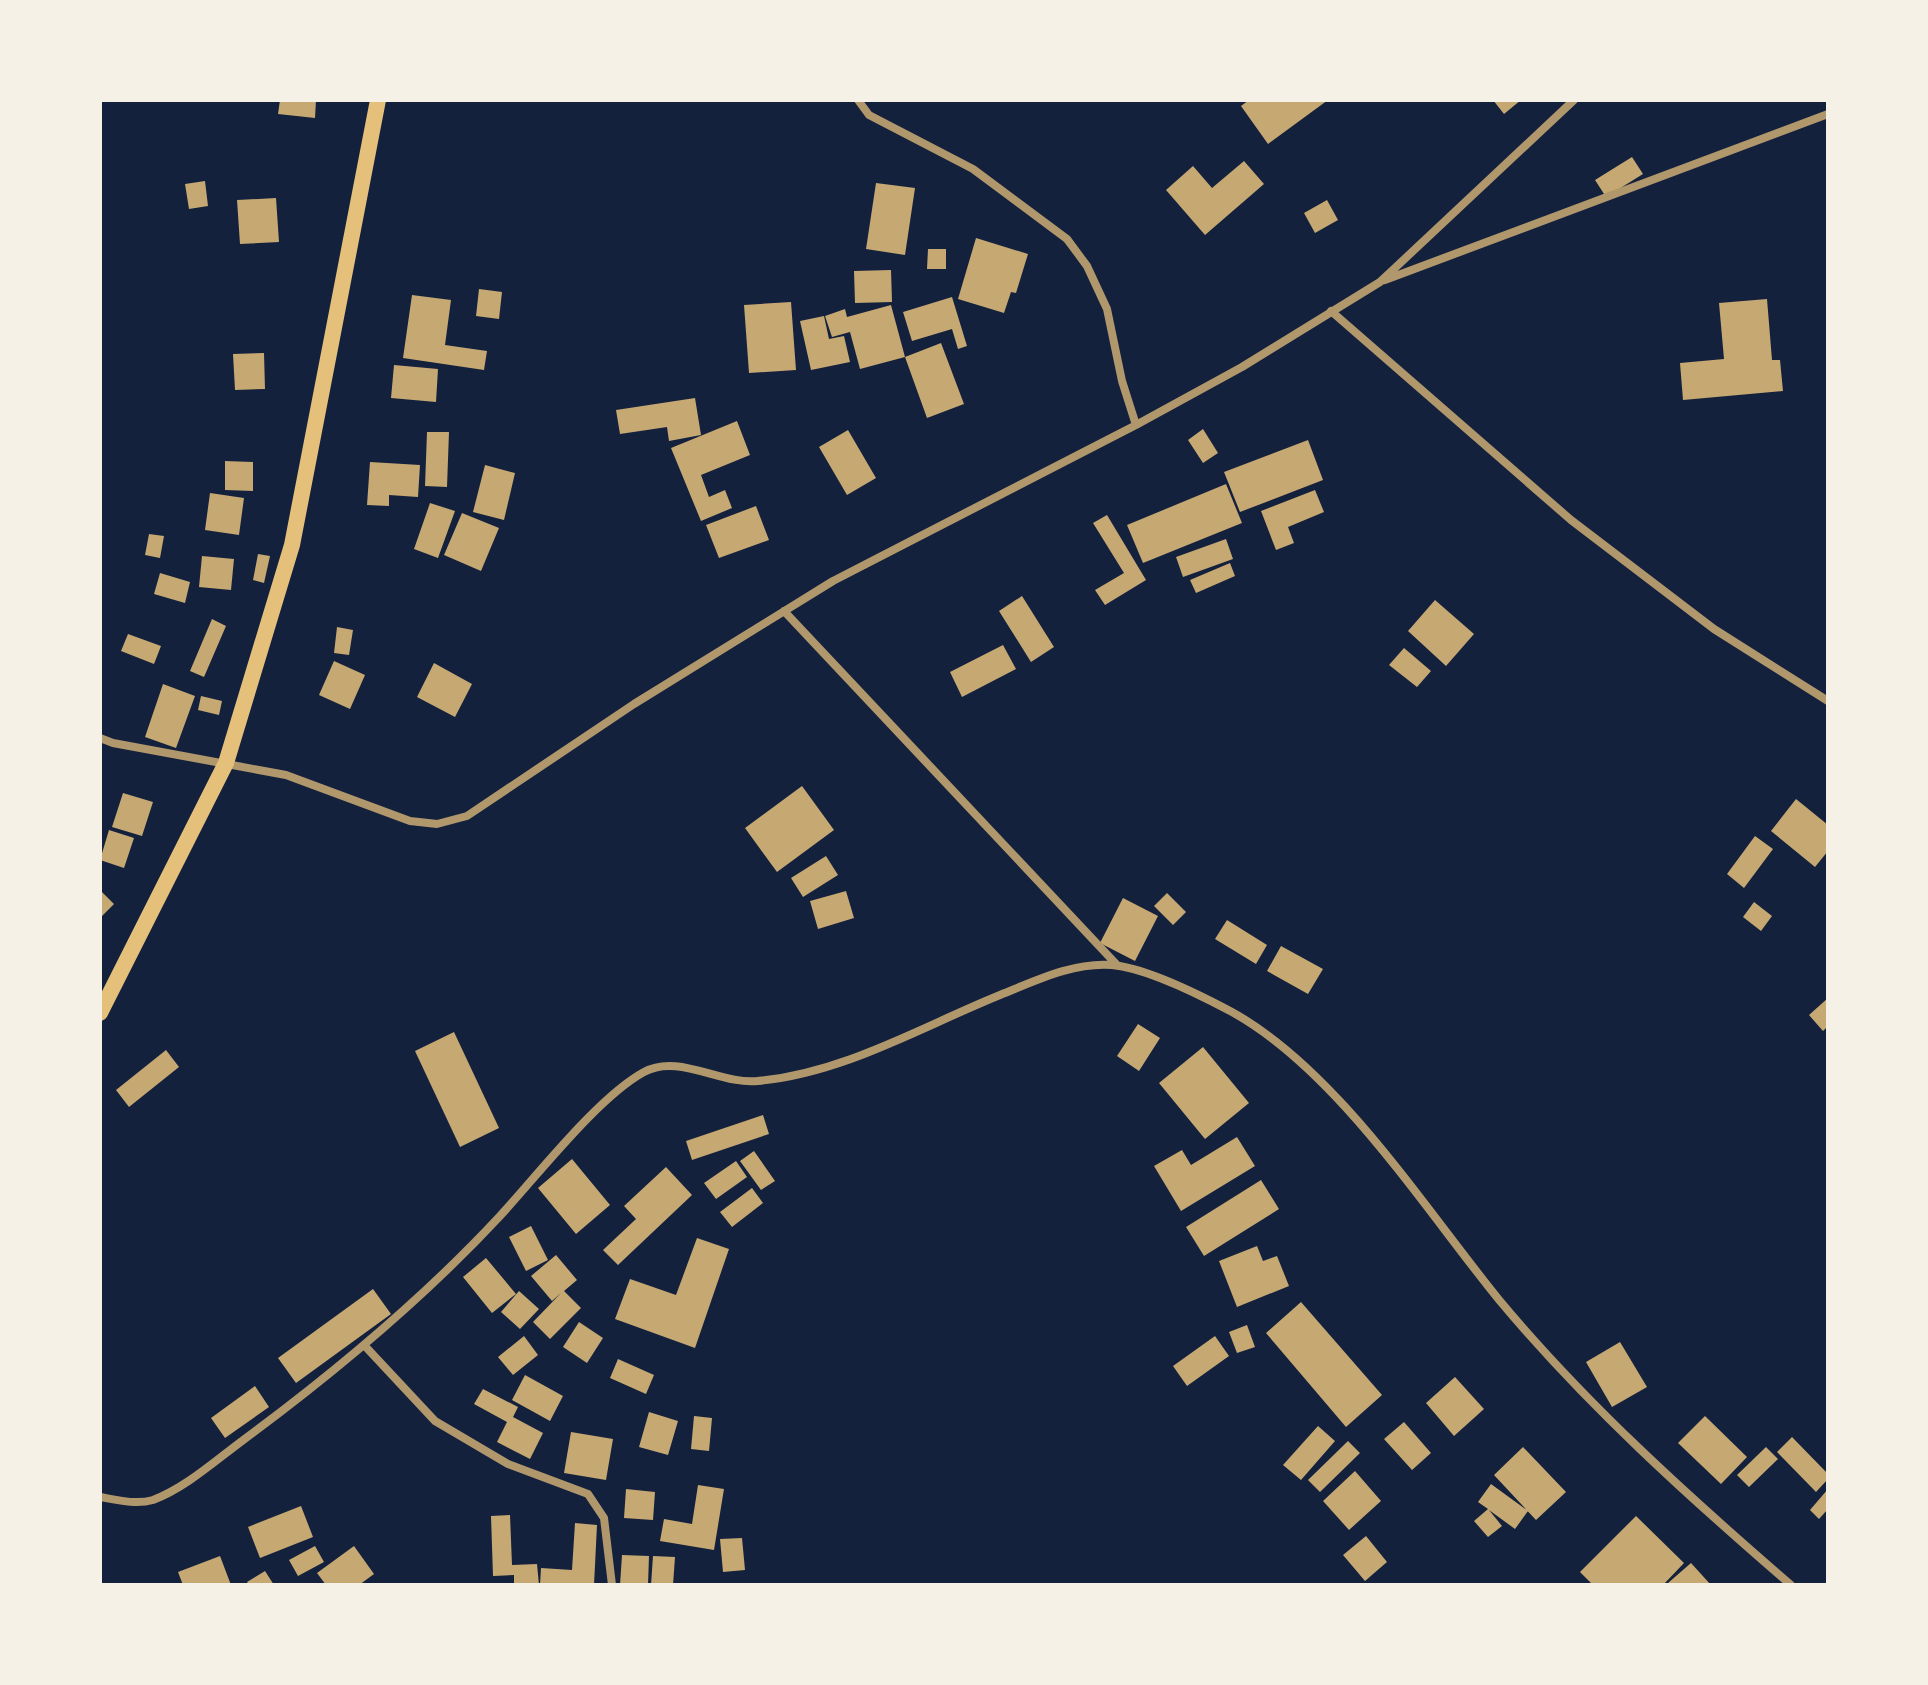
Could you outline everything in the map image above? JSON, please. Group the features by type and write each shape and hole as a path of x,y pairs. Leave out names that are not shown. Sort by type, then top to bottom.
{"main road":[{"path":"100,1013 226,763 292,545 378,100"}],"street":[{"path":"858,100 869,115 973,169 1067,239 1087,266 1107,309 1122,381 1136,425"},
{"path":"1380,282 1574,100"},
{"path":"100,738 286,775 410,821 437,824 453,820 515,787 634,704 784,611 1050,466 1136,425 1242,367 1380,282 1828,114"},
{"path":"1331,311 1571,520 1714,629 1828,701"},
{"path":"784,611 1117,965 1180,988 1235,1014 1283,1049 1347,1108 1503,1304 1568,1376 1637,1445 1791,1585"},
{"path":"100,1497 148,1502 175,1488 285,1410 388,1326 496,1220 572,1138 641,1073 663,1065 721,1079 756,1082 826,1067 882,1048 1057,972 1117,965"},
{"path":"364,1345 435,1421 508,1464 588,1494 604,1518 612,1585"}],"building":[{"path":"280,100 316,100 315,118 278,114"},
{"path":"1249,100 1328,100 1268,144 1241,106"},
{"path":"1493,100 1521,100 1504,114"},
{"path":"1632,157 1643,174 1606,197 1595,180"},
{"path":"1244,161 1264,184 1205,235 1166,190 1193,166 1212,188"},
{"path":"205,181 208,206 189,209 185,184"},
{"path":"876,183 915,188 905,255 866,249"},
{"path":"276,198 279,242 240,244 237,200"},
{"path":"1327,200 1338,220 1315,233 1304,213"},
{"path":"976,238 1028,254 1016,293 1011,292 1004,313 958,299"},
{"path":"928,249 946,249 946,269 927,269"},
{"path":"891,270 892,302 855,303 854,271"},
{"path":"479,289 502,292 499,319 476,316"},
{"path":"412,295 451,300 445,345 487,351 484,370 403,358"},
{"path":"952,297 967,346 958,349 952,329 912,341 903,312"},
{"path":"1767,299 1772,360 1780,360 1783,391 1683,400 1680,363 1724,359 1719,303"},
{"path":"791,302 796,370 749,373 744,305"},
{"path":"891,305 905,357 860,369 850,332 832,337 825,316 845,309 847,317"},
{"path":"824,316 829,339 844,336 850,362 811,370 800,321"},
{"path":"941,343 964,404 927,418 905,357"},
{"path":"264,353 265,389 235,390 233,354"},
{"path":"394,365 438,369 436,402 391,398"},
{"path":"695,398 701,435 669,441 667,427 620,434 616,410"},
{"path":"737,421 750,455 701,475 709,497 725,490 732,508 701,521 671,448"},
{"path":"1203,429 1218,453 1203,463 1188,440"},
{"path":"848,430 876,478 847,495 819,447"},
{"path":"427,432 449,432 447,487 425,486"},
{"path":"1308,440 1323,480 1240,512 1224,472"},
{"path":"225,461 253,462 253,491 225,490"},
{"path":"370,462 420,465 418,497 389,495 389,506 367,505"},
{"path":"485,465 515,473 504,520 473,512"},
{"path":"1226,484 1242,523 1143,563 1127,525"},
{"path":"1315,490 1324,512 1288,527 1294,543 1276,550 1261,511"},
{"path":"210,493 244,498 239,535 205,530"},
{"path":"430,503 455,511 438,558 414,549"},
{"path":"756,506 769,540 719,558 706,525"},
{"path":"462,513 499,528 481,571 444,555"},
{"path":"1107,515 1146,580 1105,605 1095,590 1124,573 1093,523"},
{"path":"149,534 164,536 160,558 145,555"},
{"path":"1226,539 1233,559 1183,577 1176,557"},
{"path":"258,554 270,556 264,583 253,580"},
{"path":"202,556 234,559 231,590 199,587"},
{"path":"1230,563 1235,576 1196,593 1190,580"},
{"path":"160,573 190,582 185,603 154,594"},
{"path":"1022,596 1054,647 1031,662 999,611"},
{"path":"1435,600 1474,634 1446,666 1408,631"},
{"path":"212,619 226,626 204,677 190,671"},
{"path":"337,627 353,630 349,655 334,653"},
{"path":"128,634 161,646 154,664 121,651"},
{"path":"1003,645 1016,669 962,697 950,672"},
{"path":"1404,648 1431,671 1417,687 1389,665"},
{"path":"334,661 365,675 350,709 319,695"},
{"path":"434,663 472,684 455,717 417,697"},
{"path":"163,684 195,696 176,748 145,737"},
{"path":"201,696 222,701 219,715 198,710"},
{"path":"802,786 834,830 777,872 745,828"},
{"path":"123,793 153,802 142,836 112,827"},
{"path":"1796,799 1828,825 1828,851 1815,867 1771,831"},
{"path":"109,830 134,838 124,868 100,860"},
{"path":"1755,836 1773,849 1744,888 1727,874"},
{"path":"826,856 838,875 803,897 791,878"},
{"path":"100,890 114,904 100,918"},
{"path":"846,891 854,918 818,929 810,901"},
{"path":"1167,893 1186,912 1173,925 1154,906"},
{"path":"1123,898 1158,916 1135,961 1100,943"},
{"path":"1754,902 1772,916 1761,931 1743,917"},
{"path":"1227,920 1267,945 1256,964 1215,939"},
{"path":"1281,946 1323,969 1308,994 1267,971"},
{"path":"1828,998 1828,1026 1823,1031 1809,1015"},
{"path":"1138,1024 1160,1038 1139,1071 1117,1056"},
{"path":"454,1032 499,1128 460,1147 415,1051"},
{"path":"1203,1047 1249,1103 1205,1139 1159,1083"},
{"path":"166,1050 179,1067 129,1107 116,1090"},
{"path":"763,1115 769,1134 692,1160 686,1141"},
{"path":"1237,1137 1255,1166 1181,1211 1154,1166 1182,1150 1191,1165"},
{"path":"754,1151 775,1181 761,1190 740,1161"},
{"path":"572,1159 610,1205 576,1234 538,1188"},
{"path":"736,1161 747,1177 716,1199 704,1183"},
{"path":"666,1167 692,1195 618,1265 603,1250 636,1219 624,1206"},
{"path":"1261,1180 1279,1209 1204,1256 1186,1227"},
{"path":"752,1188 763,1203 732,1227 720,1212"},
{"path":"531,1226 548,1260 526,1271 509,1237"},
{"path":"697,1238 729,1249 695,1348 615,1319 630,1279 676,1295"},
{"path":"1257,1246 1263,1261 1277,1256 1289,1286 1237,1307 1219,1261"},
{"path":"556,1255 577,1280 564,1291 581,1308 550,1339 533,1322 561,1293 552,1301 531,1276"},
{"path":"486,1258 516,1294 492,1313 463,1277"},
{"path":"373,1289 391,1314 296,1383 278,1358"},
{"path":"519,1291 539,1309 520,1329 501,1312"},
{"path":"1301,1302 1382,1395 1346,1427 1266,1333"},
{"path":"579,1322 603,1338 587,1363 563,1347"},
{"path":"1247,1325 1255,1347 1237,1353 1229,1332"},
{"path":"524,1336 538,1355 513,1375 498,1357"},
{"path":"1215,1336 1229,1356 1187,1386 1173,1366"},
{"path":"1620,1342 1647,1387 1612,1407 1586,1362"},
{"path":"618,1359 654,1375 646,1394 610,1378"},
{"path":"525,1375 563,1396 550,1421 512,1400"},
{"path":"1455,1377 1484,1409 1454,1436 1426,1403"},
{"path":"255,1386 269,1407 225,1438 211,1418"},
{"path":"483,1389 518,1407 513,1417 543,1433 530,1459 497,1442 507,1422 474,1404"},
{"path":"649,1412 678,1421 668,1455 639,1447"},
{"path":"694,1416 712,1418 709,1451 691,1449"},
{"path":"1705,1416 1747,1457 1721,1484 1678,1443"},
{"path":"1404,1422 1431,1453 1412,1470 1384,1439"},
{"path":"1318,1426 1335,1441 1301,1480 1283,1465"},
{"path":"571,1432 613,1439 606,1480 564,1473"},
{"path":"1792,1437 1828,1474 1828,1479 1816,1492 1777,1452"},
{"path":"1348,1441 1360,1453 1320,1492 1308,1480"},
{"path":"1523,1447 1566,1492 1536,1520 1494,1475"},
{"path":"1766,1447 1778,1459 1749,1487 1737,1475"},
{"path":"1355,1471 1381,1501 1349,1530 1323,1501"},
{"path":"1491,1484 1528,1511 1515,1529 1489,1510 1502,1526 1488,1537 1474,1521 1488,1509 1478,1502"},
{"path":"698,1485 724,1489 714,1550 660,1541 664,1519 692,1524"},
{"path":"626,1489 655,1492 653,1520 624,1518"},
{"path":"1828,1489 1828,1509 1819,1519 1810,1510"},
{"path":"301,1506 313,1537 260,1558 248,1527"},
{"path":"510,1515 512,1565 537,1564 539,1585 514,1585 514,1575 493,1576 491,1516"},
{"path":"1636,1516 1684,1563 1663,1585 1593,1585 1580,1572"},
{"path":"575,1523 597,1525 594,1585 540,1585 541,1568 572,1570"},
{"path":"1366,1536 1387,1562 1365,1581 1343,1555"},
{"path":"742,1538 745,1570 723,1572 720,1539"},
{"path":"315,1546 324,1562 298,1576 289,1560"},
{"path":"354,1546 374,1574 359,1585 326,1585 317,1573"},
{"path":"622,1555 649,1556 648,1585 620,1585"},
{"path":"220,1556 231,1585 183,1585 178,1572"},
{"path":"653,1556 675,1557 673,1585 651,1585"},
{"path":"1691,1563 1711,1585 1668,1583"},
{"path":"265,1571 274,1585 249,1585 247,1582"}]}
